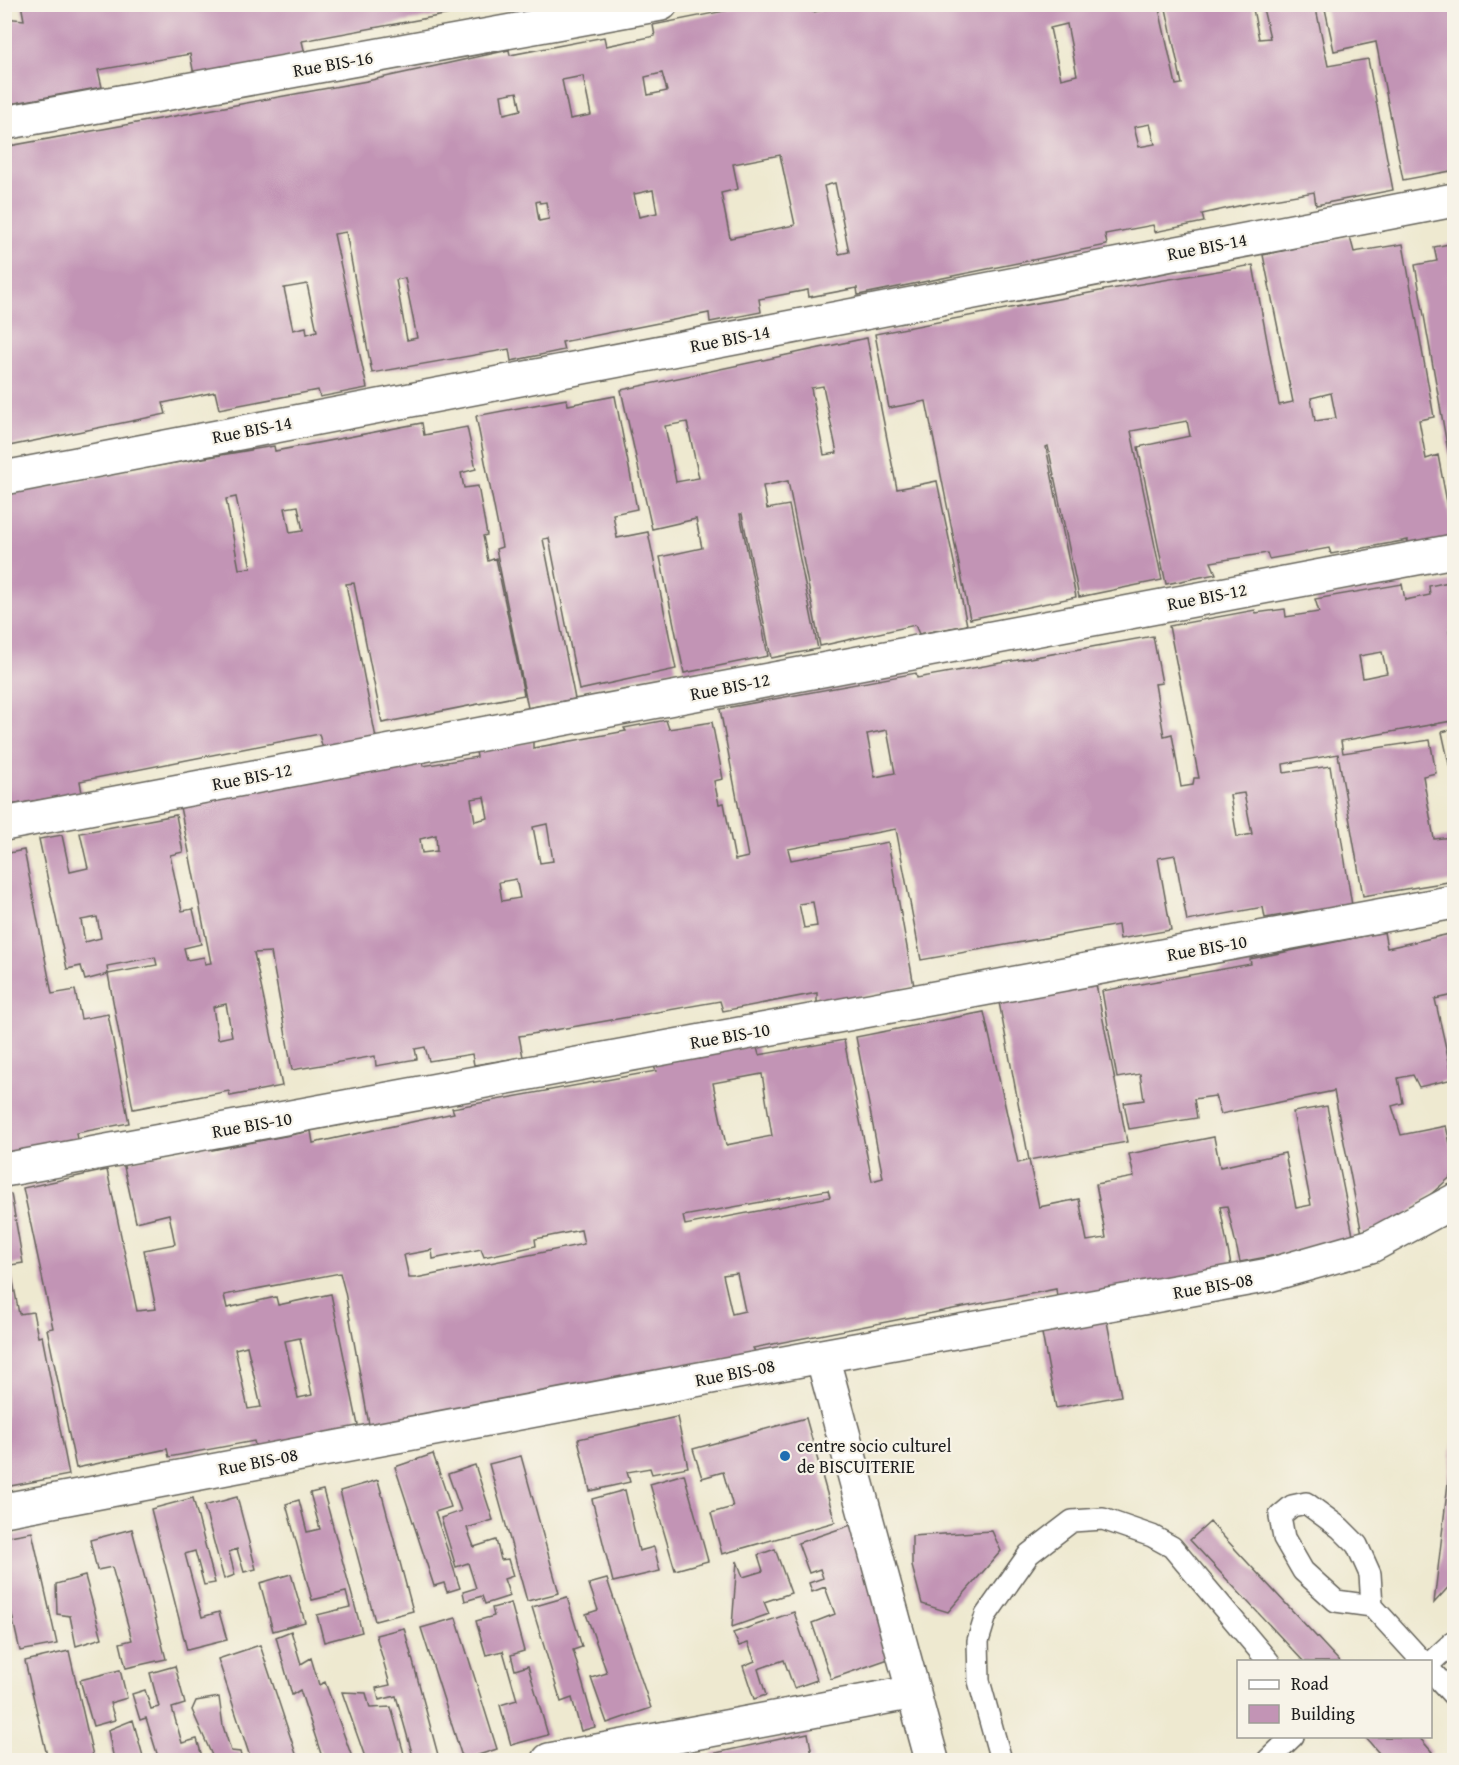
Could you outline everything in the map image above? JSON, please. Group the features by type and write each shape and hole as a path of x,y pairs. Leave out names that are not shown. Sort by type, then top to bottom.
{"street":[{"name":"Rue BIS-16","path":"4,123 661,4"},
{"name":"Rue BIS-14","path":"4,478 1455,200"},
{"name":"Rue BIS-12","path":"4,824 1455,551"},
{"name":"Rue BIS-10","path":"4,1170 1455,902"},
{"name":"Rue BIS-08","path":"4,1510 822,1356 1269,1275 1371,1246 1455,1201"},
{"path":"822,1356 932,1761"},
{"path":"549,1761 914,1692"}],"lane":[{"path":"1372,1606 1336,1601 1303,1571 1284,1538 1280,1516 1292,1506 1306,1503 1341,1528 1357,1545 1370,1574 1372,1606 1421,1660"},
{"path":"1001,1761 979,1681 978,1641 986,1615 1029,1554 1072,1521 1103,1520 1152,1536 1172,1547 1267,1660"},
{"path":"1432,1662 1455,1641"},
{"path":"1432,1671 1455,1696"},
{"path":"1268,1761 1292,1738"}],"building":[{"path":"21,4 493,4 493,6 302,41 305,54 195,80 190,54 98,70 102,87 4,105 4,18 24,20"},
{"path":"780,4 811,4 813,12 851,4 1158,4 1176,85 1182,84 1165,4 1252,4 1259,39 1270,38 1262,4 1315,4 1328,66 1368,59 1393,190 1316,205 1314,192 1256,202 1202,214 1204,222 1155,232 1153,225 1105,234 1107,245 858,295 857,288 809,297 808,290 759,299 761,312 710,322 709,313 562,342 564,350 511,361 509,349 372,373 346,232 334,234 367,388 320,397 318,390 219,409 215,392 163,403 166,414 4,447 4,147 367,81 509,50 510,55 604,37 606,46 655,36 653,25 749,6 750,10","holes":["1067,24 1077,75 1061,79 1050,28","662,73 667,91 648,95 645,77","583,76 591,115 570,119 562,80","517,92 521,110 504,114 501,95","1150,124 1155,144 1139,147 1134,127","780,155 795,225 730,238 721,193 738,189 733,164","835,183 849,252 839,254 824,186","653,190 657,213 639,217 634,194","536,202 546,202 549,219 539,221","405,278 417,338 407,340 396,280","307,284 317,331 307,334 306,327 293,330 284,288"]},
{"path":"1324,4 1454,4 1454,182 1452,182 1451,171 1403,180 1376,42 1334,51"},
{"path":"1350,237 1354,252 1403,244 1434,417 1419,420 1426,459 1438,455 1454,539 1408,548 1408,540 1331,554 1329,548 1269,559 1267,553 1211,562 1216,574 1166,584 1138,447 1190,436 1187,421 1131,431 1162,580 1079,597 1048,446 1046,447 1076,597 970,619 926,401 889,408 875,334 1105,290 1253,265 1279,405 1293,402 1263,255","holes":["1331,393 1336,418 1315,421 1311,398"]},
{"path":"1454,243 1453,479 1415,265 1437,261 1434,247"},
{"path":"867,338 897,489 937,481 967,625 919,634 915,625 820,646 788,481 763,486 767,509 789,505 818,649 771,658 742,514 740,514 768,656 684,673 660,557 702,548 696,519 652,529 621,390","holes":["823,386 837,453 824,455 811,388","687,422 699,478 676,482 665,426"]},
{"path":"615,396 637,509 613,514 617,538 648,532 676,669 579,690 549,538 543,539 575,699 528,708 496,549 502,547 476,416 567,399 568,405"},
{"path":"422,423 424,435 467,427 476,469 461,473 464,488 478,486 487,535 483,536 488,561 496,558 524,695 382,723 354,583 346,584 376,738 323,749 319,734 80,781 82,793 4,806 4,495 274,446 275,451","holes":["236,497 251,568 239,569 226,499","298,506 303,531 290,533 285,508"]},
{"path":"1454,581 1454,630 1449,631 1454,656 1454,787 1442,732 1453,729 1452,721 1341,741 1343,753 1430,740 1436,773 1423,776 1434,839 1452,837 1454,881 1363,896 1338,754 1283,764 1284,773 1330,766 1353,912 1307,919 1307,911 1265,918 1263,907 1187,921 1175,855 1158,858 1171,930 1120,939 1118,925 921,960 896,829 788,849 791,860 888,842 914,986 817,1005 817,993 723,1011 720,1001 519,1036 523,1057 474,1065 472,1054 429,1061 425,1047 415,1049 417,1059 376,1066 375,1056 292,1070 271,952 254,953 282,1086 230,1096 229,1091 133,1109 108,974 85,980 81,966 67,969 39,839 62,835 70,872 88,868 80,833 176,815 183,852 170,855 182,911 193,909 201,944 184,948 187,960 204,957 205,964 211,963 179,802 422,760 423,766 477,757 476,751 533,741 533,748 626,731 624,728 666,720 669,729 712,722 723,779 714,781 719,804 724,803 735,860 748,857 720,709 916,673 917,678 1153,636 1162,683 1155,684 1164,736 1172,734 1181,787 1193,785 1194,778 1199,778 1169,626 1255,610 1256,613 1285,609 1286,617 1319,612 1315,599 1402,584 1405,600 1430,595 1429,586","holes":["1382,652 1387,673 1363,678 1359,656","887,730 895,773 875,777 867,734","1244,793 1252,834 1237,837 1230,795","484,797 488,818 475,821 471,799","547,824 553,861 540,863 533,827","436,835 437,851 422,853 420,839","516,879 520,898 502,901 499,882","813,902 817,926 804,928 799,904","97,917 101,938 85,942 81,920","155,957 157,965 108,974 107,966","226,1004 232,1036 218,1039 213,1007"]},
{"path":"24,850 52,994 75,990 81,1019 108,1014 129,1123 76,1133 78,1146 4,1160 4,854"},
{"path":"1384,932 1387,948 1454,933 1454,995 1435,999 1453,1079 1419,1087 1413,1075 1398,1078 1403,1103 1392,1106 1401,1135 1446,1126 1454,1161 1454,1174 1400,1221 1362,1234 1334,1091 1221,1114 1215,1096 1194,1099 1197,1118 1129,1129 1124,1103 1144,1100 1140,1074 1117,1078 1102,991 1251,964 1250,959"},
{"path":"1096,984 1127,1142 1029,1160 999,1002"},
{"path":"984,1012 1018,1163 1029,1160 1039,1207 1079,1199 1087,1241 1106,1238 1096,1184 1134,1177 1129,1154 1214,1137 1220,1167 1285,1153 1296,1208 1311,1205 1293,1112 1327,1106 1354,1240 1240,1262 1227,1206 1220,1207 1232,1271 1058,1305 1056,1289 753,1348 756,1353 370,1430 340,1273 224,1295 227,1308 276,1297 278,1305 331,1294 360,1435 258,1456 254,1441 169,1457 167,1449 76,1468 47,1329 53,1328 23,1188 107,1170 137,1311 156,1309 144,1250 175,1244 169,1214 136,1222 123,1162 211,1144 212,1150 311,1131 313,1143 454,1113 452,1108 656,1071 653,1064 756,1044 759,1055 844,1040 872,1181 883,1178 856,1037","holes":["762,1074 772,1136 726,1145 713,1083","828,1190 830,1197 685,1225 683,1216","581,1230 584,1244 416,1278 409,1278 404,1255 432,1250 433,1259 481,1249 484,1257 536,1246 535,1239","737,1273 745,1311 732,1314 723,1275","300,1338 312,1395 298,1398 285,1341","247,1346 261,1407 248,1409 235,1349"]},
{"path":"11,1194 23,1263 10,1265 19,1314 33,1312 38,1337 42,1336 69,1475 5,1487 5,1195"},
{"path":"1106,1316 1121,1396 1056,1408 1041,1328"},
{"path":"677,1417 688,1467 652,1474 650,1468 627,1472 630,1482 590,1491 578,1439"},
{"path":"806,1418 835,1522 722,1554 711,1513 733,1507 723,1472 702,1478 693,1449"},
{"path":"1453,1440 1454,1581 1434,1603"},
{"path":"433,1454 451,1507 435,1512 460,1588 447,1592 444,1583 434,1586 395,1467"},
{"path":"521,1456 559,1593 527,1601 489,1464"},
{"path":"475,1465 493,1520 467,1528 474,1547 496,1540 501,1560 508,1559 513,1576 504,1579 510,1596 485,1604 482,1596 465,1601 463,1592 476,1588 468,1563 456,1567 441,1518 461,1511 448,1474"},
{"path":"684,1474 708,1561 675,1570 650,1484"},
{"path":"378,1480 413,1611 375,1621 340,1491"},
{"path":"323,1490 362,1632 324,1642 317,1615 350,1607 346,1592 312,1600 286,1504 299,1500 307,1532 320,1529 310,1493"},
{"path":"625,1490 639,1551 654,1547 660,1571 613,1582 592,1499"},
{"path":"237,1497 256,1569 244,1572 237,1549 229,1552 235,1575 224,1579 204,1506"},
{"path":"193,1498 215,1583 204,1585 195,1551 185,1554 202,1617 219,1612 227,1640 187,1650 151,1509"},
{"path":"1210,1522 1338,1660 1302,1660 1190,1540"},
{"path":"851,1525 897,1656 831,1679 812,1623 835,1614 825,1587 812,1592 809,1583 823,1578 820,1569 809,1573 798,1543"},
{"path":"132,1529 166,1659 126,1668 120,1643 132,1640 112,1567 97,1570 90,1540"},
{"path":"992,1531 1001,1551 948,1612 922,1604 912,1566 912,1536"},
{"path":"32,1532 57,1644 20,1651 8,1598 4,1599 4,1537"},
{"path":"775,1549 791,1593 764,1602 769,1614 732,1627 737,1561 743,1577 763,1571 758,1555"},
{"path":"291,1574 305,1622 273,1631 260,1583"},
{"path":"85,1576 102,1638 76,1646 70,1616 57,1614 56,1584"},
{"path":"607,1579 651,1708 607,1723 591,1678 607,1673 586,1614 598,1610 589,1584"},
{"path":"567,1597 582,1647 573,1650 595,1727 581,1731 572,1698 561,1702 532,1607"},
{"path":"511,1603 524,1651 511,1655 515,1670 528,1666 548,1735 511,1745 500,1705 517,1700 503,1651 486,1655 476,1621 494,1616 492,1608"},
{"path":"794,1612 817,1680 794,1688 784,1660 758,1669 766,1695 754,1699 743,1666 755,1661 748,1643 739,1646 733,1633"},
{"path":"456,1618 497,1749 463,1760 421,1628"},
{"path":"404,1628 438,1755 418,1760 414,1760 396,1696 379,1700 376,1688 390,1685 376,1635"},
{"path":"291,1631 301,1664 311,1658 319,1685 325,1682 353,1760 323,1760 300,1690 292,1695 276,1637"},
{"path":"260,1645 298,1760 251,1760 218,1659"},
{"path":"69,1651 94,1760 48,1760 25,1661"},
{"path":"175,1666 185,1704 172,1708 182,1743 197,1739 203,1760 159,1760 146,1718 140,1720 132,1694 145,1690 151,1709 159,1707 150,1673"},
{"path":"120,1670 127,1698 110,1703 115,1720 93,1726 80,1680"},
{"path":"342,1692 366,1693 370,1708 391,1707 404,1754 385,1760 366,1760"},
{"path":"219,1697 223,1726 231,1751 240,1752 242,1760 214,1760 192,1710 196,1701"},
{"path":"133,1720 144,1760 114,1760 108,1730"},
{"path":"808,1733 813,1760 712,1760 711,1754"},
{"path":"1366,1738 1420,1738 1432,1752 1422,1760 1385,1760"}],"place":[{"name":"centre socio culturel de BISCUITERIE","path":"785,1456"}]}
